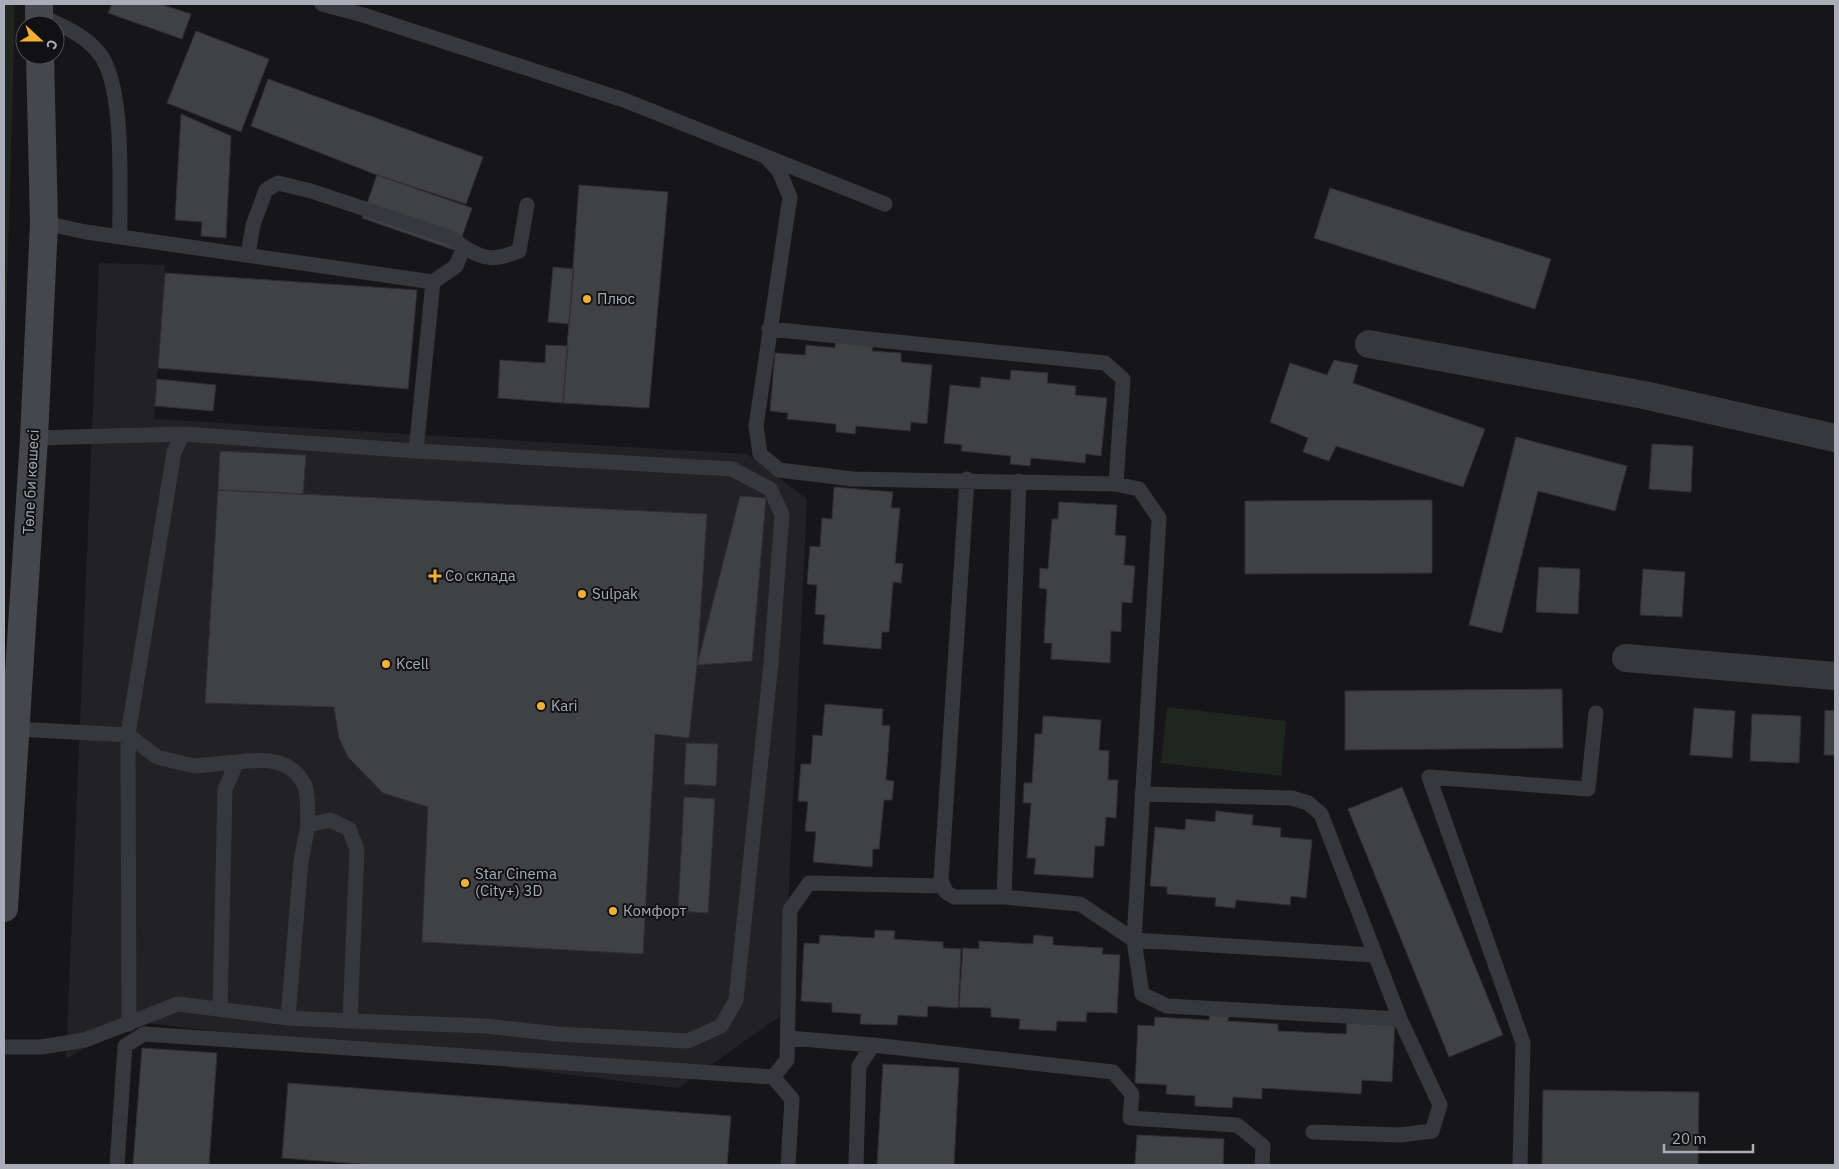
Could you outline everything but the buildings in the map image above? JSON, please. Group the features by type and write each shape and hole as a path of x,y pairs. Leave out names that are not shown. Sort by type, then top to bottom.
{"main road":[{"name":"Төле би көшесі","path":"4,908 34,438 44,223 40,65"}],"street":[{"path":"1369,344 1644,395 1835,438"},
{"path":"1626,658 1835,676"}],"lane":[{"path":"322,4 362,15 624,100 885,204"},
{"path":"39,14 86,39 101,54 111,79 118,126 120,237"},
{"path":"764,156 779,171 790,197 756,426 760,454 779,470 853,478 967,479 1116,484 1140,489 1159,518 1134,940 1142,994 1167,1006 1400,1019"},
{"path":"248,255 253,225 266,190 278,183 311,191 450,237 481,258 504,257 519,251 527,205"},
{"path":"44,223 120,237 432,282 456,266 464,247"},
{"path":"416,451 432,282"},
{"path":"770,329 1104,363 1123,379 1116,484"},
{"path":"4,1047 41,1048 85,1040 178,1004 288,1018 485,1026 557,1034 688,1041 720,1026 736,1000 771,663 782,514 770,488 732,469 416,451 183,434 34,438"},
{"path":"129,1024 128,735 174,452 183,434"},
{"path":"967,479 941,880 946,892 954,897 1004,897 1080,904 1134,940 1374,955"},
{"path":"1004,897 1019,481"},
{"path":"1520,1165 1523,1043 1429,777 1588,789 1596,712"},
{"path":"16,729 128,735 157,757 194,766 267,759 292,769 305,787 308,825 301,861 288,1018"},
{"path":"220,1008 225,788 237,762"},
{"path":"1142,794 1292,798 1308,803 1321,814 1400,1019 1440,1106 1432,1131 1400,1135 1313,1132"},
{"path":"308,825 330,820 349,829 357,849 350,1021"},
{"path":"773,1076 788,1060 790,910 809,883 943,886"},
{"path":"117,1165 126,1046 144,1034 773,1076 792,1099 788,1165"},
{"path":"789,1038 873,1045 1113,1072 1132,1094 1130,1118 1237,1125 1263,1146 1262,1165"},
{"path":"856,1165 859,1066 873,1045"}],"shaded area":[{"path":"4,4 15,4 4,403"},
{"path":"99,263 165,265 154,419 747,454 807,499 783,1014 678,1088 131,1021 66,1059"},
{"path":"1167,707 1286,721 1281,776 1161,763"}],"place":[{"name":"Плюс","path":"587,299"},
{"name":"Со склада","path":"435,576"},
{"name":"Sulpak","path":"582,594"},
{"name":"Kcell","path":"386,664"},
{"name":"Kari","path":"541,706"},
{"name":"Star Cinema (City+) 3D","path":"465,883"},
{"name":"Комфорт","path":"613,911"}]}
